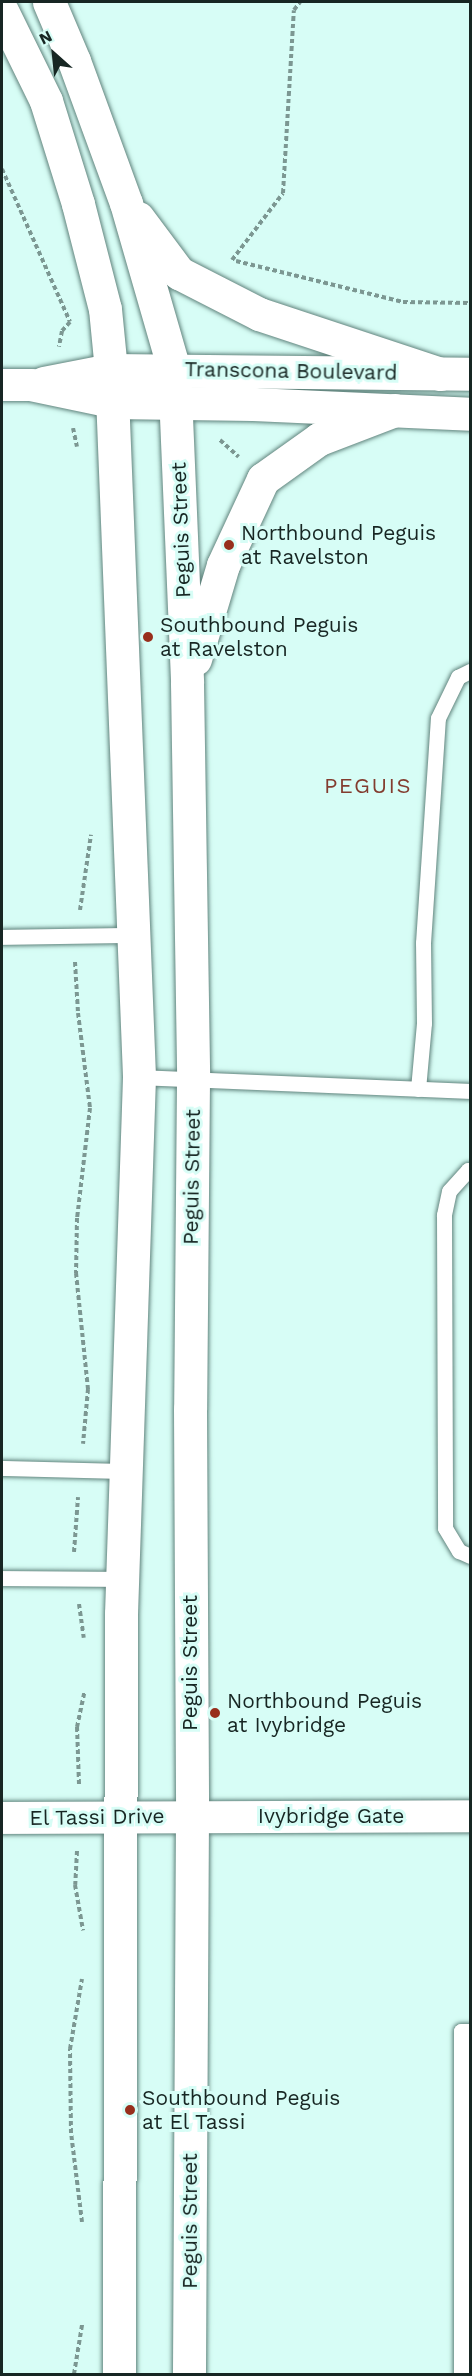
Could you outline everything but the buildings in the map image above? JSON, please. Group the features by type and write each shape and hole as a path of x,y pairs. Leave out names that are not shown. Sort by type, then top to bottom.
{"street":[{"name":"Peguis Street","path":"49,2 74,61 126,203 174,369 187,683 193,1080 190,1409 192,1816 189,2374"},
{"path":"2,11 46,100 74,192 105,309 111,370 139,1077 122,1579 119,2374"},
{"path":"126,203 179,273 259,314 455,374"},
{"path":"64,386 111,370"},
{"name":"Transcona Boulevard","path":"111,370 455,374"},
{"path":"16,385 64,386 112,402"},
{"name":"Transcona Boulevard","path":"112,402 471,414"},
{"path":"187,683 223,565 263,479 319,439 395,410"},
{"name":"Ivybridge Gate","path":"192,1816 471,1816"},
{"name":"El Tassi Drive","path":"2,1818 79,1819 192,1816"}],"lane":[{"path":"418,1089 424,1023 423,943 438,718 458,677 471,671"},
{"path":"2,937 133,935"},
{"path":"139,1077 471,1090"},
{"path":"471,1170 468,1170 449,1191 444,1215 444,1528 459,1551 471,1556"},
{"path":"2,1468 81,1468 125,1471"},
{"path":"2,1578 122,1579"},
{"path":"461,2374 461,2031 471,2031"}],"path":[{"path":"228,268 283,193 294,10 300,2"},
{"path":"2,170 70,322 58,340 64,386 78,456"},
{"path":"232,260 403,302 471,303"},
{"path":"86,1649 80,1620 74,1552 88,1389 76,1273 77,1218 90,1108 78,1013 75,952 92,830"},
{"path":"83,1932 75,1885 79,1819 77,1727 84,1689"},
{"path":"83,1974 70,2049 71,2133 83,2231"},
{"path":"74,2374 84,2316"}],"place":[{"name":"Northbound Peguis at Ravelston","path":"229,545"},
{"name":"Southbound Peguis at Ravelston","path":"148,637"},
{"name":"Northbound Peguis at Ivybridge","path":"215,1713"},
{"name":"Southbound Peguis at El Tassi","path":"130,2110"}],"district":[{"name":"PEGUIS","path":"368,786"}]}
